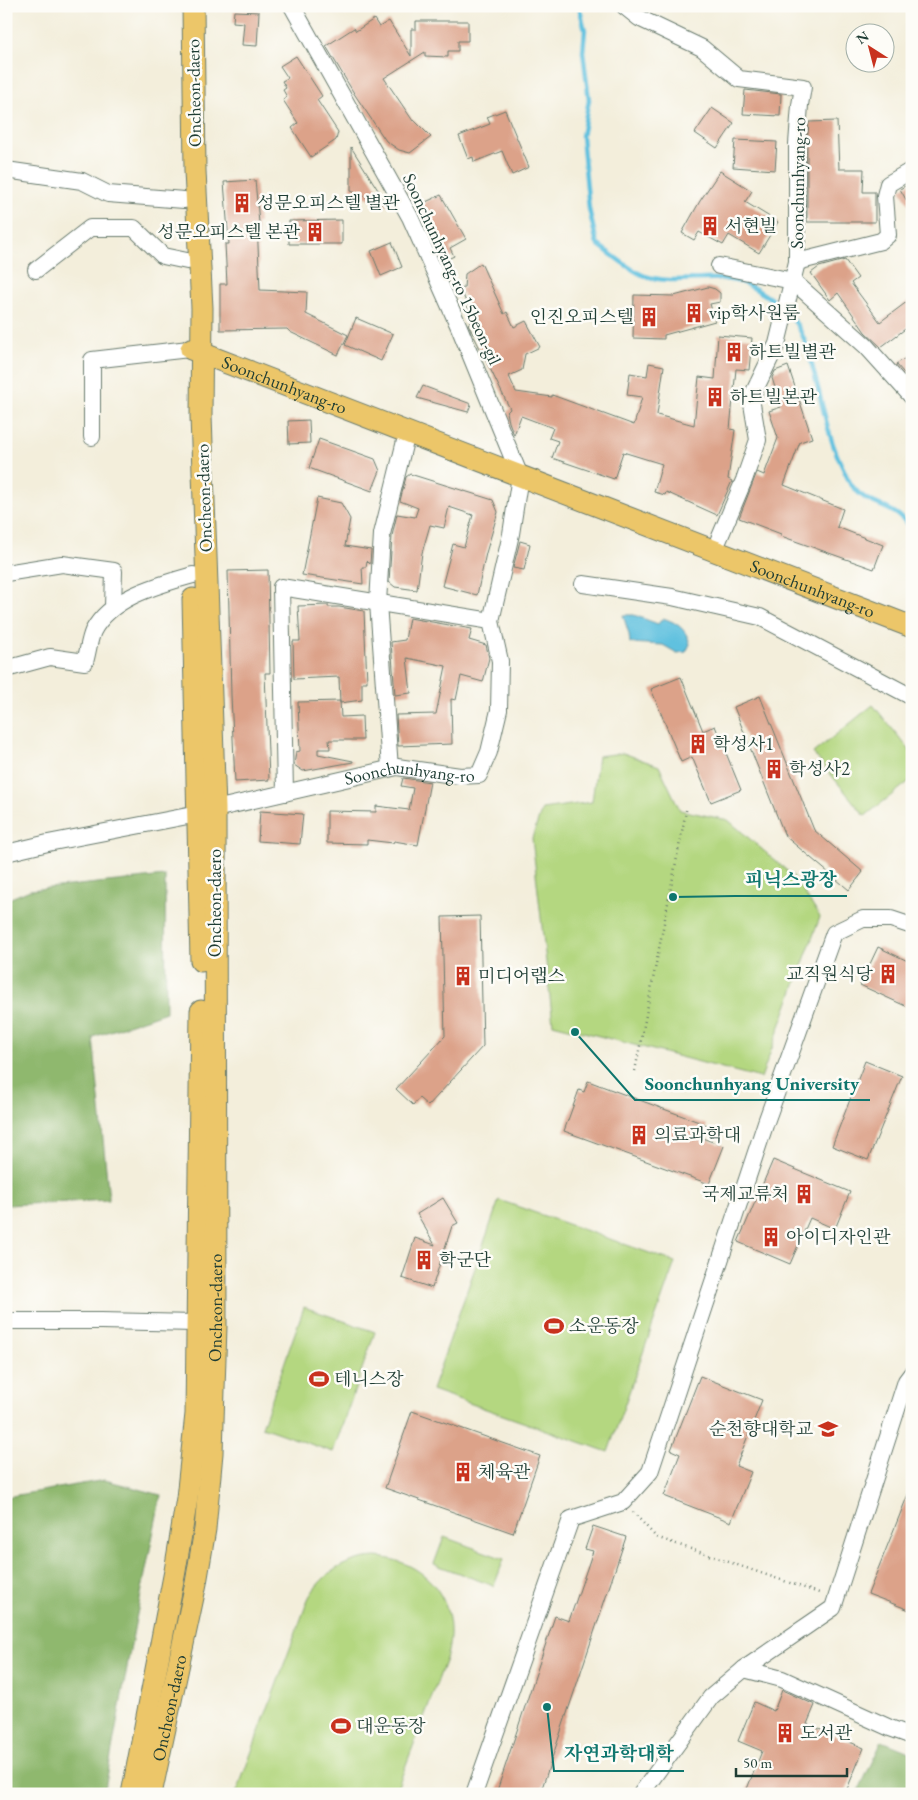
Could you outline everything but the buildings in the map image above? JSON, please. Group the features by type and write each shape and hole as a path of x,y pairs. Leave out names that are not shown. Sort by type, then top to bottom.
{"main road":[{"name":"Oncheon-daero","path":"151,1794 196,1583 205,1529 212,1453 216,1326 201,416 187,261 180,129 179,6"},
{"name":"Oncheon-daero","path":"132,1794 175,1571 187,1498 196,1414 202,978 207,811 193,575 195,351 202,308 196,171 193,6"},
{"name":"Soonchunhyang-ro","path":"195,351 912,627"}],"street":[{"name":"Soonchunhyang-ro 15beon-gil","path":"292,6 410,217 459,328 520,476"},
{"name":"Soonchunhyang-ro","path":"624,6 639,18 702,48 739,79 803,87 797,144 797,262 777,344 751,398 758,440 744,480 714,551"},
{"path":"6,170 82,181 108,194 184,200"},
{"name":"Soonchunhyang-ro","path":"797,262 881,241 888,235 885,196 888,184 912,170"},
{"path":"36,270 90,228 134,228 163,256 187,261"},
{"path":"719,266 793,281 866,346 912,397"},
{"path":"92,437 92,360 195,351"},
{"path":"390,768 378,603 382,534 407,433"},
{"name":"Soonchunhyang-ro","path":"207,811 397,767 460,776 479,775 490,752 499,710 500,661 491,621 511,534 520,476"},
{"path":"6,573 62,564 114,571 113,607"},
{"name":"Oncheon-daero","path":"6,669 50,657 85,662 94,631 113,607 154,586 193,575"},
{"path":"582,584 672,597 760,617 912,697"},
{"path":"286,793 282,588 491,621"},
{"path":"6,853 207,811"},
{"path":"474,1794 571,1519 623,1502 650,1472 766,1122 834,933 863,919 891,919 912,926"},
{"path":"6,1321 196,1324"},
{"path":"641,1794 711,1696 744,1669 833,1608 906,1381 912,1374"},
{"path":"772,1650 774,1677"},
{"path":"744,1669 774,1677 912,1736"}],"path":[{"path":"635,1071 687,806"},
{"path":"623,1502 656,1537 837,1598"}],"green space":[{"path":"873,705 912,753 912,779 865,816 813,753"},
{"path":"623,753 659,766 680,810 728,820 793,876 820,917 761,1078 553,1024 532,838 542,809 592,802 598,756"},
{"path":"165,876 166,1012 93,1037 109,1200 6,1205 6,900 30,890"},
{"name":"소운동장","path":"499,1200 675,1262 608,1452 432,1390"},
{"name":"테니스장","path":"304,1307 375,1332 333,1452 262,1427"},
{"path":"105,1480 161,1495 104,1794 6,1794 6,1497"},
{"path":"444,1537 504,1559 494,1586 434,1564"},
{"name":"대운동장","path":"376,1557 395,1560 412,1567 426,1577 437,1590 445,1604 449,1621 450,1640 446,1659 395,1794 236,1794 309,1597 322,1580 337,1568 365,1558"},
{"path":"882,1741 912,1753 912,1794 857,1794"}],"water":[{"path":"623,615 634,615 658,624 663,618 673,622 684,630 688,639 690,644 686,652 677,653 663,645 630,643"}],"waterway":[{"path":"579,6 585,30 583,52 589,100 582,136 589,209 597,244 639,274 669,280 716,279 740,282 759,291 781,307"},
{"path":"789,315 799,328 805,342 830,434 849,481 868,500 901,517 912,534"}],"place":[{"name":"성문오피스텔 별관","path":"242,203"},
{"name":"서현빌","path":"710,226"},
{"name":"성문오피스텔 본관","path":"315,232"},
{"name":"vip학사원룸","path":"694,313"},
{"name":"인진오피스텔","path":"649,317"},
{"name":"하트빌별관","path":"734,352"},
{"name":"하트빌본관","path":"715,397"},
{"name":"학성사1","path":"698,744"},
{"name":"학성사2","path":"774,769"},
{"name":"피닉스광장","path":"673,897"},
{"name":"교직원식당","path":"888,974"},
{"name":"미디어랩스","path":"463,976"},
{"name":"Soonchunhyang University","path":"575,1032"},
{"name":"의료과학대","path":"639,1135"},
{"name":"국제교류처","path":"804,1194"},
{"name":"아이디자인관","path":"771,1237"},
{"name":"학군단","path":"424,1260"},
{"name":"소운동장","path":"554,1326"},
{"name":"테니스장","path":"319,1379"},
{"name":"순천향대학교","path":"828,1429"},
{"name":"체육관","path":"463,1472"},
{"name":"자연과학대학","path":"547,1707"},
{"name":"대운동장","path":"341,1726"},
{"name":"도서관","path":"785,1733"}]}
